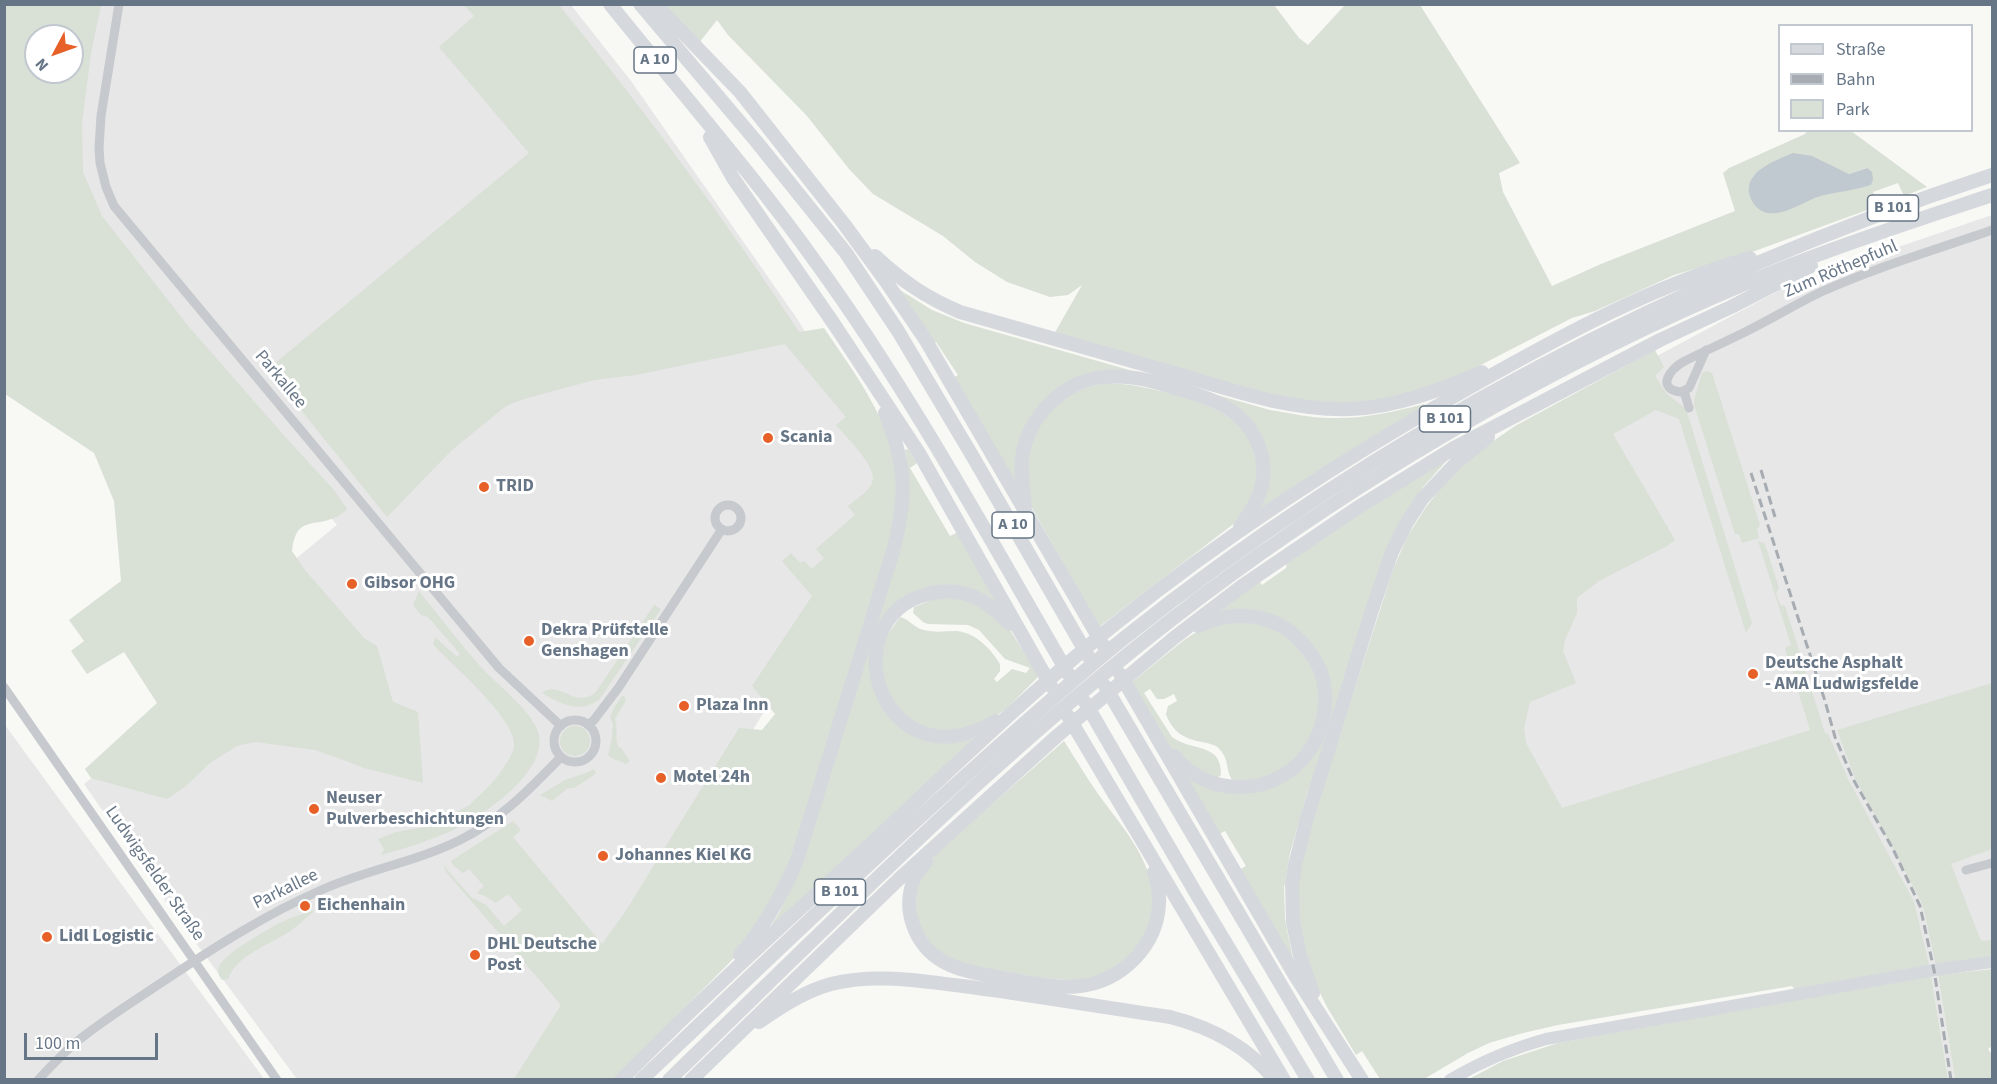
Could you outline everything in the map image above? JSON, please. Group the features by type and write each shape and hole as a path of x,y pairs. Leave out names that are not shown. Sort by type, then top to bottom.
{"highway":[{"name":"A 10","path":"610,4 816,262 884,362 951,472 1197,896 1308,1080"},
{"name":"A 10","path":"640,4 817,215 846,253 898,331 1337,1080"},
{"path":"655,4 740,92 844,224 925,339 1323,1020 1362,1080"},
{"path":"700,116 732,178 919,453 1052,689 1284,1080"},
{"name":"B 101","path":"641,1080 917,819 1041,708 1123,639 1214,570 1342,482 1442,420 1539,367 1658,307 1796,246 1893,208 1992,175"},
{"name":"B 101","path":"669,1080 928,830 1048,721 1130,652 1226,578 1286,536 1481,415 1660,322 1783,268 1920,218 1992,195"},
{"name":"B 101","path":"694,1076 883,894 1057,736 1175,637 1249,581 1357,508 1454,448 1660,340 1803,270 1920,218"},
{"path":"844,224 877,258 910,286 960,312 1232,390 1309,407 1376,406 1420,396 1538,348"},
{"name":"B 101","path":"621,1080 695,1007 1032,694 1114,625 1235,534 1427,411 1538,348 1659,290 1734,263 1796,246"},
{"path":"1026,512 1022,459 1030,430 1039,416 1062,393 1083,382 1104,376 1144,379 1204,397 1234,412 1254,434 1261,448 1264,473 1252,508 1235,534"},
{"path":"695,1007 745,950 780,897 796,863 900,526 904,481 902,465 897,442 870,378"},
{"path":"1323,1020 1295,940 1292,902 1295,865 1373,607 1392,552 1406,524 1427,493 1458,461 1531,408"},
{"path":"1016,709 973,732 960,736 942,737 918,730 904,722 893,712 883,697 875,664 876,650 885,626 904,606 930,593 956,591 974,596 989,604 1011,626 1052,689"},
{"path":"1127,685 1177,760 1196,776 1215,784 1236,788 1264,784 1282,776 1305,757 1320,732 1326,707 1323,677 1308,650 1288,630 1259,617 1234,615 1212,620 1175,637"},
{"path":"954,828 916,876 910,895 909,913 914,931 922,943 939,959 970,972 1060,987 1100,982 1118,973 1143,950 1151,936 1160,904 1159,889 1155,872 1139,837"},
{"path":"694,1076 736,1039 775,1012 815,990 846,981 894,978 990,990 1190,1022 1229,1041 1257,1062 1275,1080"}],"main road":[{"path":"1450,1080 1513,1048 1546,1039 1684,1013 1992,962"}],"street":[{"name":"Parkallee","path":"119,4 101,116 99,148 106,187 114,206 499,668 561,726"},
{"name":"Zum Röthepfuhl","path":"1689,408 1684,392 1672,389 1667,381 1670,372 1683,363 1821,292 1992,230"},
{"path":"1684,392 1691,386 1706,350"},
{"path":"1683,363 1693,364 1696,368 1696,375"},
{"path":"588,725 619,687 722,529"},
{"name":"Ludwigsfelder Straße","path":"4,687 277,1080"},
{"path":"574,721 588,725 596,736 591,755 586,759 573,762 561,757 555,745 557,732 561,726 574,721"},
{"name":"Parkallee","path":"38,1080 60,1057 92,1030 194,960 261,920 322,889 376,869 424,855 461,840 491,821 518,799 561,757"},
{"path":"1966,870 1992,863"}],"shaded area":[{"path":"92,5 571,5 631,81 798,320 889,476 879,525 661,879 524,1079 297,1079 181,923 84,784 106,767 293,561 337,525 76,207 66,133 76,84 84,84 84,44"},
{"path":"1793,153 1812,156 1849,174 1867,168 1872,172 1871,185 1821,196 1782,212 1763,211 1751,199 1750,182 1754,175 1768,164"},
{"path":"1992,215 1992,955 1938,975 1955,1079 1948,1079 1931,975 1555,833 1492,707 1562,407 1793,283"},
{"path":"5,725 264,1079 5,1079"}],"green space":[{"path":"4,5 101,5 91,53 82,123 83,172 102,216 189,327 334,490 347,509 342,514 328,520 302,527 297,532 292,551 305,570 364,638 377,646 393,702 418,712 423,783 364,768 315,750 255,742 237,746 210,763 186,786 167,799 91,778 85,769 157,703 124,652 87,674 71,651 84,641 69,620 121,581 114,501 94,453 5,394"},
{"path":"464,5 559,5 683,166 799,332 824,328 870,398 887,436 897,477 896,502 889,542 794,855 775,898 736,956 614,1079 514,1079 561,1005 447,873 443,865 471,897 486,905 504,926 522,910 508,894 496,903 477,893 484,886 469,869 463,873 451,861 513,821 521,830 513,837 602,944 625,912 739,728 762,730 775,714 752,686 812,596 782,561 791,553 800,563 804,561 812,569 824,558 816,549 855,515 848,506 868,490 873,477 866,461 836,425 846,417 785,344 636,375 594,380 506,406 452,450 387,517 268,369 529,153 439,47 474,16"},
{"path":"662,5 1274,5 1299,38 1308,45 1345,5 1420,5 1520,163 1499,173 1503,192 1552,286 1735,211 1723,173 1729,168 1806,132 1852,132 1927,187 1904,196 1898,183 1873,192 1878,206 1752,252 1674,275 1595,311 1572,318 1438,387 1365,405 1289,401 1053,336 1082,285 1068,295 1050,297 1007,282 975,262 943,236 873,194 849,169 807,116 728,35 717,20 699,43","holes":["1812,157 1849,174 1866,168 1871,185 1820,196 1783,211"]},
{"path":"900,290 932,310 964,323 1270,410 1315,417 1343,418 1378,414 1424,404 1426,406 1255,516 1264,495 1246,419 1117,373 1043,402 1016,482 951,379 958,375 936,342 930,345"},
{"path":"1655,350 1664,367 1655,376 1666,393 1686,409 1752,623 1746,633 1679,419 1656,410 1613,434 1675,540 1599,581 1577,598 1577,613 1565,640 1563,651 1576,683 1530,702 1524,728 1526,743 1562,808 1810,730 1785,648 1791,645 1758,541 1765,544 1779,588 1776,593 1780,605 1785,606 1825,733 1828,734 1849,781 1914,902 1929,965 1795,990 1792,986 1558,1025 1489,1043 1424,1079 1380,1079 1362,1051 1356,1055 1327,1007 1310,973 1299,928 1297,898 1301,861 1393,570 1407,537 1426,507 1466,460 1515,426"},
{"path":"1706,371 1712,373 1760,525 1757,529 1759,538 1742,543 1739,534 1735,534 1694,405 1702,373"},
{"path":"1108,383 1125,384 1172,394 1215,409 1239,426 1248,437 1254,451 1257,471 1252,499 1236,522 1099,627 1029,501 1027,450 1046,414 1066,396 1088,387"},
{"path":"908,449 917,463 910,468 950,536 958,532 999,604 969,591 895,609 871,665 874,686 925,738 947,742 970,739 973,741 763,939 780,911 802,865 900,548 906,523 908,499 905,450"},
{"path":"1451,456 1423,487 1392,537 1380,567 1324,748 1307,794 1290,853 1284,888 1285,919 1292,960 1239,870 1246,866 1225,831 1217,835 1182,773 1204,785 1291,776 1330,705 1298,632 1222,612 1220,609 1259,581 1262,585 1286,568 1287,561 1371,505"},
{"path":"419,591 480,666 530,717 539,735 539,749 534,762 514,788 487,810 443,834 381,855 384,849 378,839 396,832 426,827 470,805 496,778 513,751 514,740 508,726 497,711 433,644 435,637 457,657 460,654 428,617 421,615 413,605"},
{"path":"942,596 969,598 1008,627 1039,676 1006,709 981,726 935,733 904,718 881,682 883,641 900,617 924,630 964,632 977,638 1000,664 1000,671 994,679 997,682 1012,669 1026,673 1030,668 1005,659 979,630 968,625 928,624 913,613 914,607"},
{"path":"654,605 661,609 599,700 577,707 563,704 542,693 555,689 581,698 596,692"},
{"path":"1226,621 1263,624 1287,635 1311,664 1319,685 1319,713 1308,744 1288,766 1258,781 1232,780 1225,758 1216,746 1185,737 1172,726 1166,714 1168,706 1177,701 1174,694 1164,699 1157,699 1150,689 1144,693 1172,737 1211,752 1217,757 1221,775 1212,779 1172,751 1131,683 1184,640 1198,631"},
{"path":"1992,683 1992,849 1951,864 1981,941 1992,940 1992,958 1936,966 1921,901 1855,778 1837,730"},
{"path":"622,696 626,700 615,719 618,747 630,761 626,764 608,755 613,724 610,718"},
{"path":"575,726 586,730 590,741 586,752 575,756 564,752 560,741 564,730"},
{"path":"1064,741 1093,787 1133,842 1145,864 1152,888 1153,907 1144,936 1132,954 1119,967 1103,975 1086,979 1050,979 969,967 945,959 928,943 919,924 917,890 924,870 947,843"},
{"path":"594,769 596,773 594,775 574,788 568,788 552,801 540,795 565,780"},
{"path":"315,910 290,931 246,957 232,970 228,979 222,980 218,971 219,967 236,949 284,921"},
{"path":"1992,969 1992,1046 1988,1049 1992,1055 1992,1078 1955,1079 1938,975"},
{"path":"1931,975 1948,1079 1467,1080 1503,1061 1558,1043"}],"railway":[{"path":"1761,470 1775,517"},
{"path":"1751,473 1835,737 1853,779 1893,849 1920,906 1934,970 1951,1080"}],"place":[{"name":"Scania","path":"768,438"},
{"name":"TRID","path":"484,487"},
{"name":"Gibsor OHG","path":"352,584"},
{"name":"Dekra Prüfstelle Genshagen","path":"529,641"},
{"name":"Deutsche Asphalt - AMA Ludwigsfelde","path":"1753,674"},
{"name":"Plaza Inn","path":"684,706"},
{"name":"Motel 24h","path":"661,778"},
{"name":"Neuser Pulverbeschichtungen","path":"314,809"},
{"name":"Johannes Kiel KG","path":"603,856"},
{"name":"Eichenhain","path":"305,906"},
{"name":"Lidl Logistic","path":"47,937"},
{"name":"DHL Deutsche Post","path":"475,955"}]}
